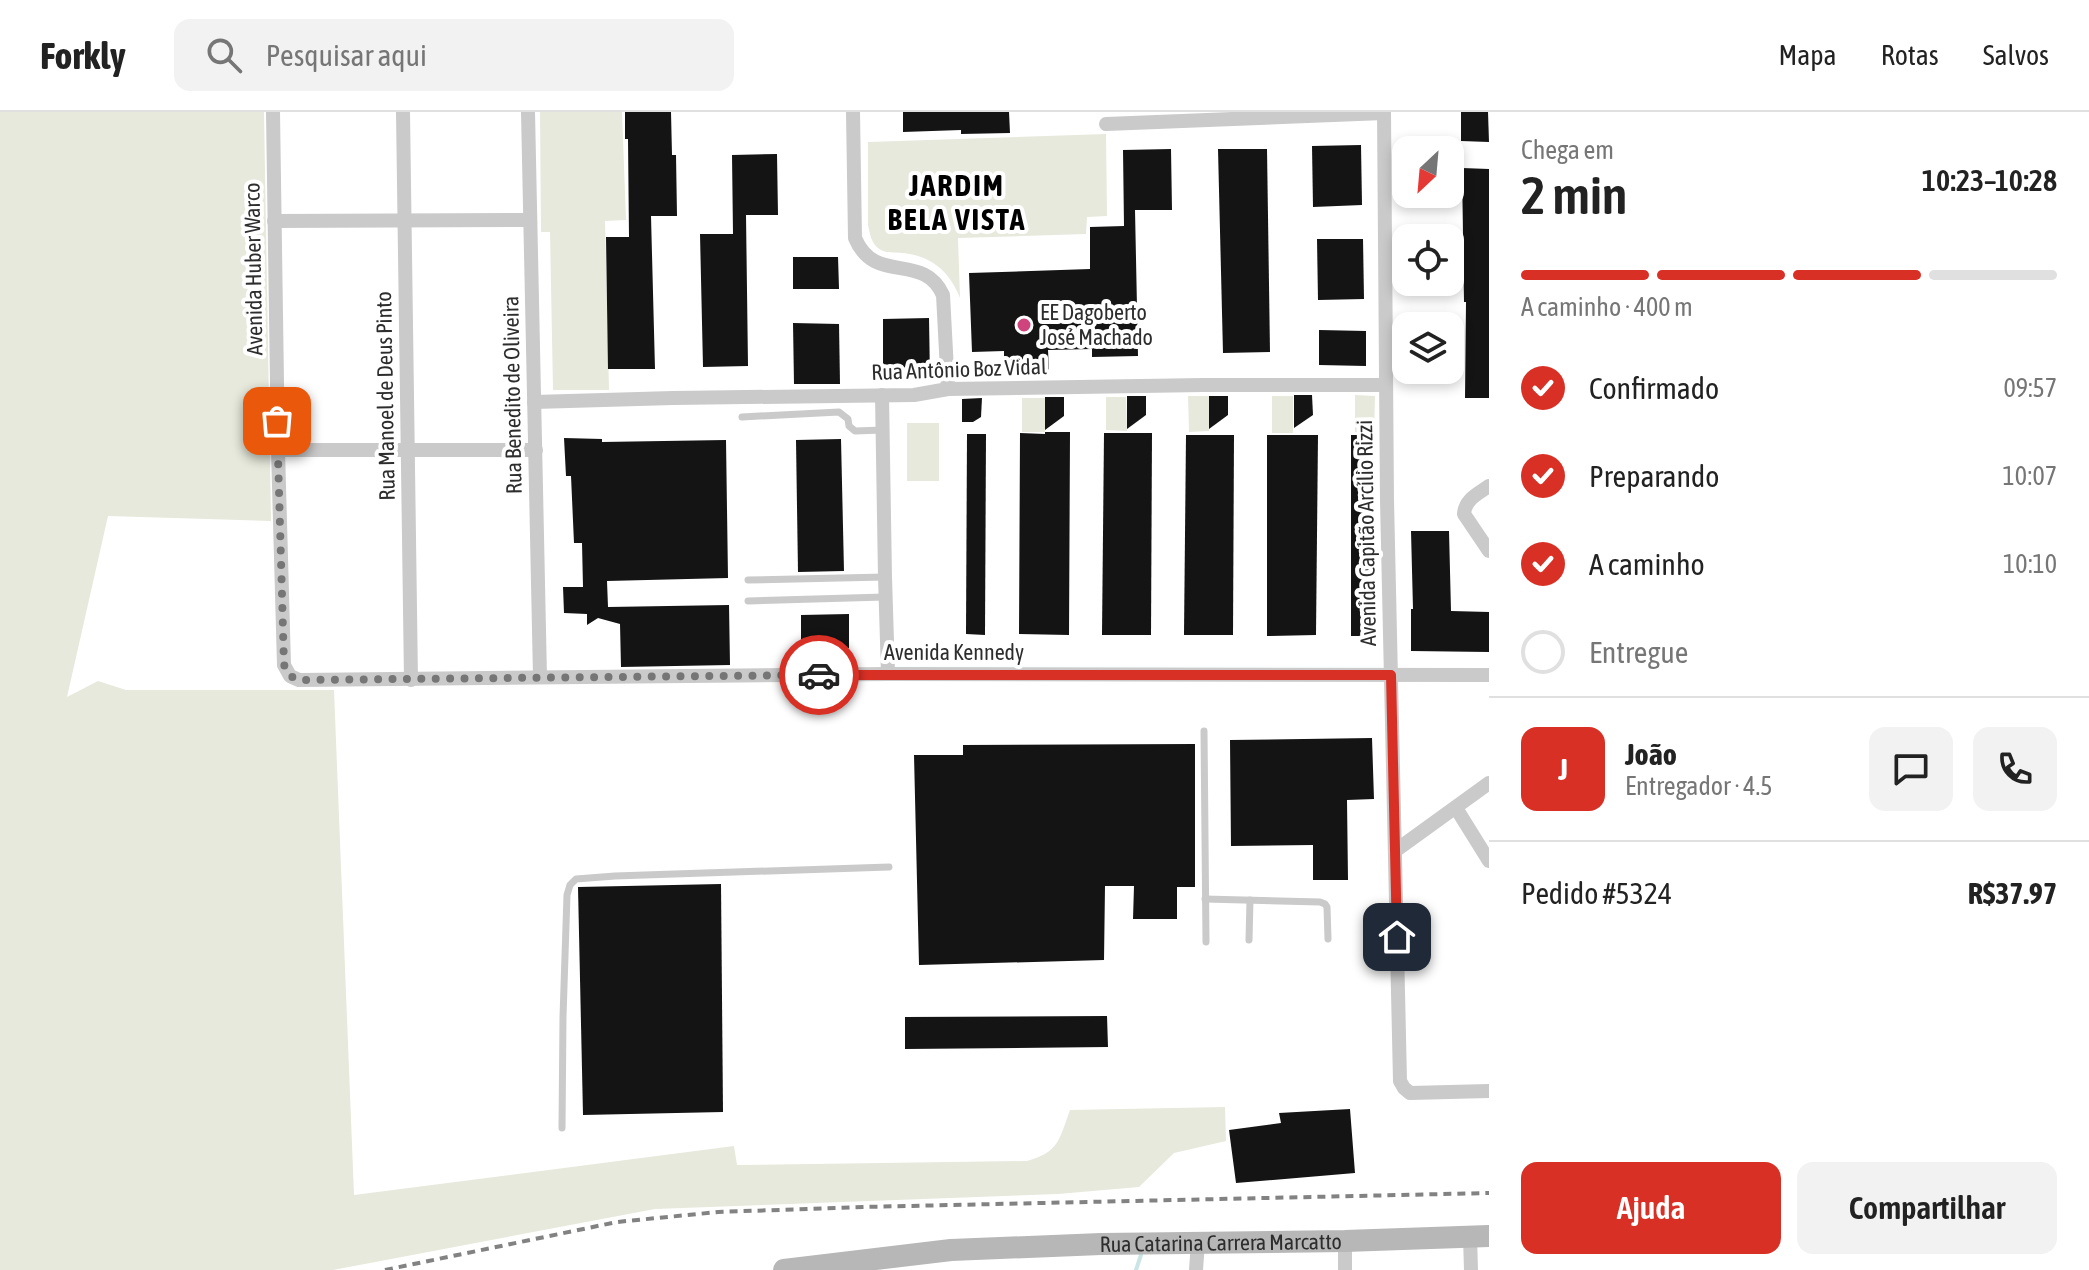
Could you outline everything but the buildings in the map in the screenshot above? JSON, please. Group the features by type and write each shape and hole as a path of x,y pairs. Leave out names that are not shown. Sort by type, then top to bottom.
{"street":[{"name":"Avenida Huber Warco","path":"273,112 284,665"},
{"name":"Rua Manoel de Deus Pinto","path":"403,112 411,680"},
{"name":"Rua Benedito de Oliveira","path":"528,112 540,677"},
{"path":"853,112 855,238 860,250 879,265 919,272 938,284 943,295 948,389"},
{"path":"1106,124 1384,113"},
{"name":"Avenida Capitão Arcílio Rizzi","path":"1384,113 1386,385 1400,1081 1410,1092 1489,1091"},
{"path":"274,221 530,220"},
{"name":"Rua Antônio Boz Vidal","path":"534,402 914,395 948,389 1386,385"},
{"path":"882,395 888,674"},
{"path":"278,450 536,450"},
{"path":"1489,486 1468,501 1464,514 1489,551"},
{"name":"Avenida Kennedy","path":"284,665 290,676 299,680 888,674 1489,675"},
{"path":"1395,851 1489,783"},
{"path":"1456,808 1489,861"},
{"path":"1471,1270 1479,1237"},
{"name":"Rua Catarina Carrera Marcatto","path":"784,1270 1198,1242 1479,1237"},
{"path":"1345,1241 1345,1270"},
{"path":"1196,1270 1198,1242"}],"lane":[{"path":"742,417 839,412 855,431 883,430"},
{"path":"748,580 885,577"},
{"path":"748,601 885,597"},
{"path":"1204,731 1206,942"},
{"path":"562,1128 567,895 576,879 889,867"},
{"path":"1205,899 1315,901 1325,904 1328,939"},
{"path":"1249,940 1250,900"}],"shaded area":[{"path":"0,112 264,112 271,521 108,516 67,697 98,681 126,690 334,690 354,1195 734,1146 737,1165 1027,1161 1052,1149 1070,1110 1225,1107 1226,1141 1174,1153 1139,1187 1058,1194 655,1209 333,1270 0,1270"},
{"path":"540,112 622,112 626,220 605,221 609,390 553,390 550,232 541,232"},
{"path":"1106,134 1107,216 1087,217 1086,234 958,238 960,298 951,280 939,267 913,255 884,251 872,240 868,225 868,142"},
{"path":"1355,395 1375,396 1374,432 1355,432"},
{"path":"1188,396 1209,396 1209,431 1189,432"},
{"path":"1272,396 1293,396 1293,433 1272,433"},
{"path":"1106,397 1126,397 1127,431 1106,430"},
{"path":"1022,398 1045,398 1045,432 1022,432"},
{"path":"907,423 939,423 939,481 907,481"}],"waterway":[{"path":"1136,1270 1141,1255"}],"railway":[{"path":"385,1270 617,1222 718,1212 1489,1193"}],"way so far":[{"path":"277,421 284,665 290,676 299,680 411,680 819,675"}],"place":[{"name":"EE Dagoberto José Machado","path":"1024,325"}],"district":[{"name":"JARDIM BELA VISTA","path":"957,202"}],"route":[{"path":"819,675 1391,675 1397,937"}]}
